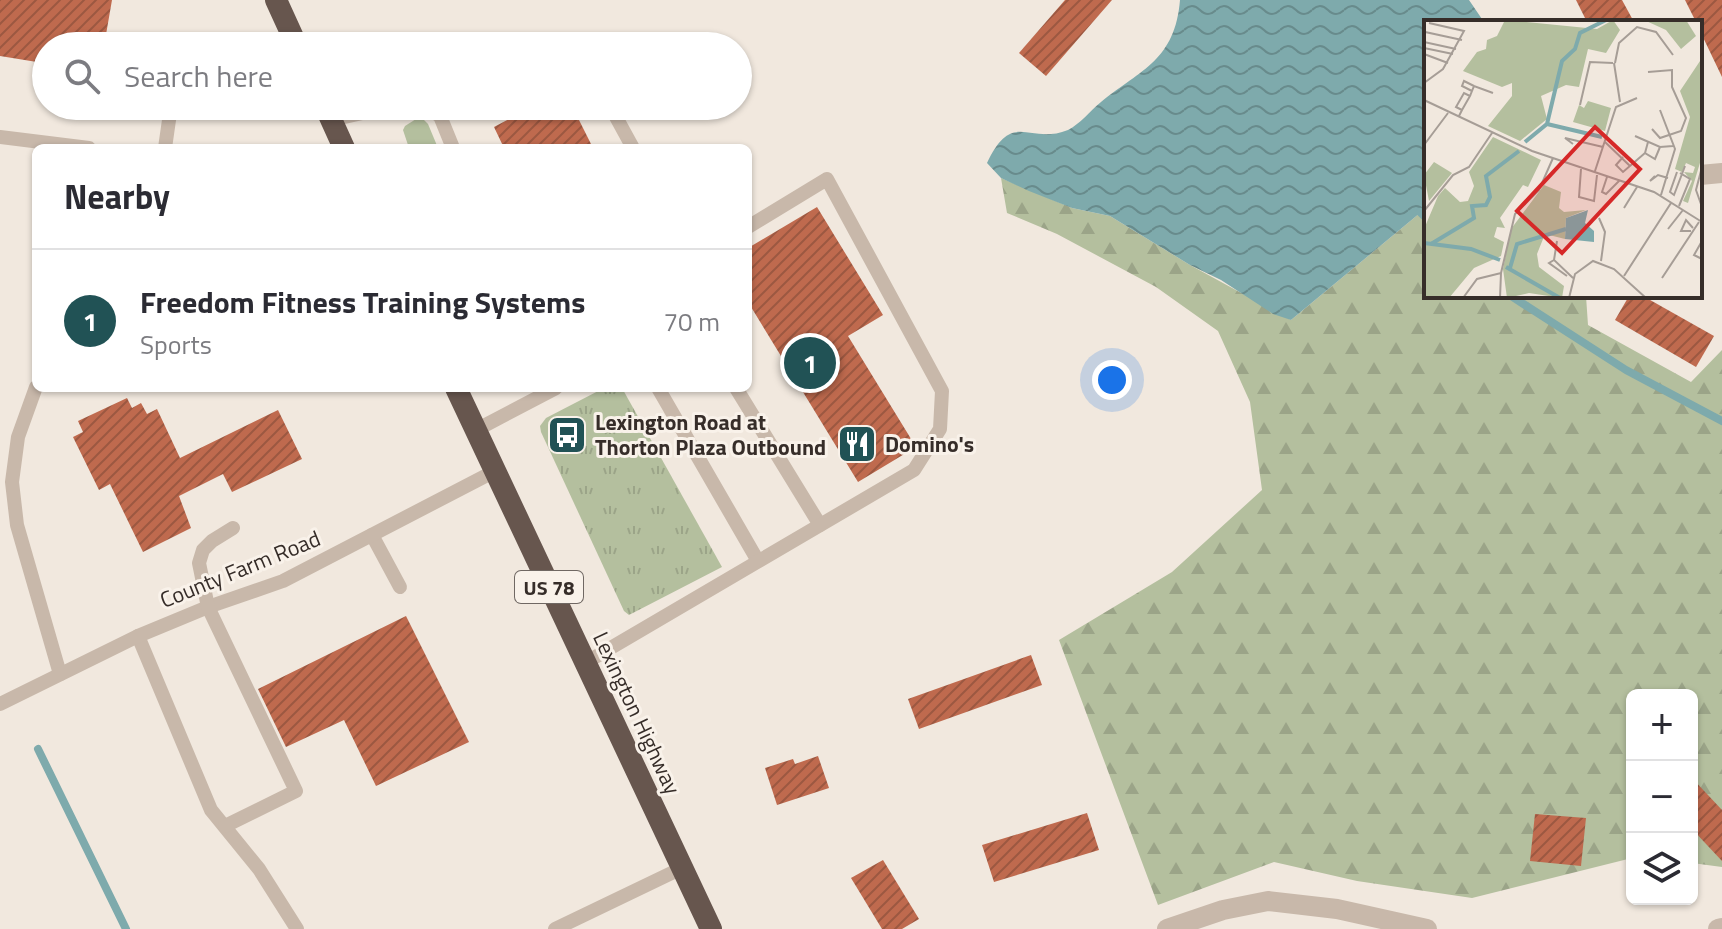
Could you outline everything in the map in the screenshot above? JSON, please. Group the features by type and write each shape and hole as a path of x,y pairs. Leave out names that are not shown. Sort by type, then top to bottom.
{"highway":[{"path":"276,0 291,32"},
{"path":"331,120 342,144"},
{"name":"Lexington Highway","path":"458,392 711,929"}],"street":[{"path":"1702,175 1722,173"},
{"path":"1167,929 1223,910 1268,901 1337,909 1427,929"}],"lane":[{"path":"166,144 169,120"},
{"path":"442,120 451,144"},
{"path":"618,120 631,144"},
{"path":"0,137 43,144"},
{"path":"585,663 914,470 940,429 942,391 827,179 752,225"},
{"path":"34,392 18,437 12,482 17,525 60,674"},
{"path":"476,430 548,392"},
{"path":"660,392 758,561"},
{"path":"738,392 820,525"},
{"name":"County Farm Road","path":"0,704 138,636 283,581 495,471"},
{"path":"225,826 296,791 208,607 199,563 203,550 233,528"},
{"path":"372,535 400,587"},
{"path":"138,636 211,810 259,869 297,929"},
{"path":"555,929 682,868"}],"green space":[{"path":"414,120 424,120 436,144 408,144 403,130"},
{"path":"1001,178 1072,208 1110,216 1190,265 1291,320 1424,210 1424,298 1586,298 1588,325 1691,382 1722,350 1722,867 1698,864 1698,689 1626,689 1626,860 1472,898 1357,881 1274,862 1158,905 1059,640 1172,572 1262,490 1250,402 1218,331 1156,287 1057,234 1007,213"},
{"path":"596,392 624,392 722,567 629,615 624,611 541,432 540,426 546,418"}],"water":[{"path":"1180,0 1469,0 1483,20 1424,20 1424,210 1291,320 1273,314 1110,216 1072,208 1029,191 1001,178 987,163 1005,137 1022,132 1054,134 1068,130 1081,121 1154,61 1164,50 1177,20"}],"building":[{"path":"0,0 112,0 106,32 32,32 32,61 0,56"},
{"path":"1065,0 1112,0 1046,76 1019,53"},
{"path":"1576,0 1622,0 1633,20 1586,20"},
{"path":"1685,0 1722,0 1722,77 1702,35 1702,20 1695,20"},
{"path":"507,120 579,120 591,144 502,144 494,127"},
{"path":"817,207 883,315 848,336 916,447 858,482 752,309 752,246"},
{"path":"1628,298 1647,298 1714,336 1696,367 1615,320"},
{"path":"127,398 132,408 141,403 147,414 157,409 180,458 278,410 302,459 232,492 223,474 179,496 191,528 143,552 110,484 99,490 73,437 83,432 78,421"},
{"path":"406,616 469,742 376,786 344,720 286,747 258,689"},
{"path":"1031,655 1042,685 919,729 908,699"},
{"path":"818,756 829,788 777,805 765,768 793,759 795,764"},
{"path":"1698,784 1722,810 1722,861 1698,835"},
{"path":"1087,813 1099,850 994,882 982,845"},
{"path":"1535,814 1586,818 1581,866 1530,861"},
{"path":"883,860 919,919 902,929 882,929 851,878"}],"waterway":[{"path":"1420,212 1424,216"},
{"path":"1514,298 1626,370 1722,421"},
{"path":"38,749 126,929"}],"place":[{"name":"Freedom Fitness Training Systems","path":"810,363"},
{"name":"Lexington Road at Thorton Plaza Outbound","path":"567,435"},
{"name":"Domino's","path":"857,444"}]}
